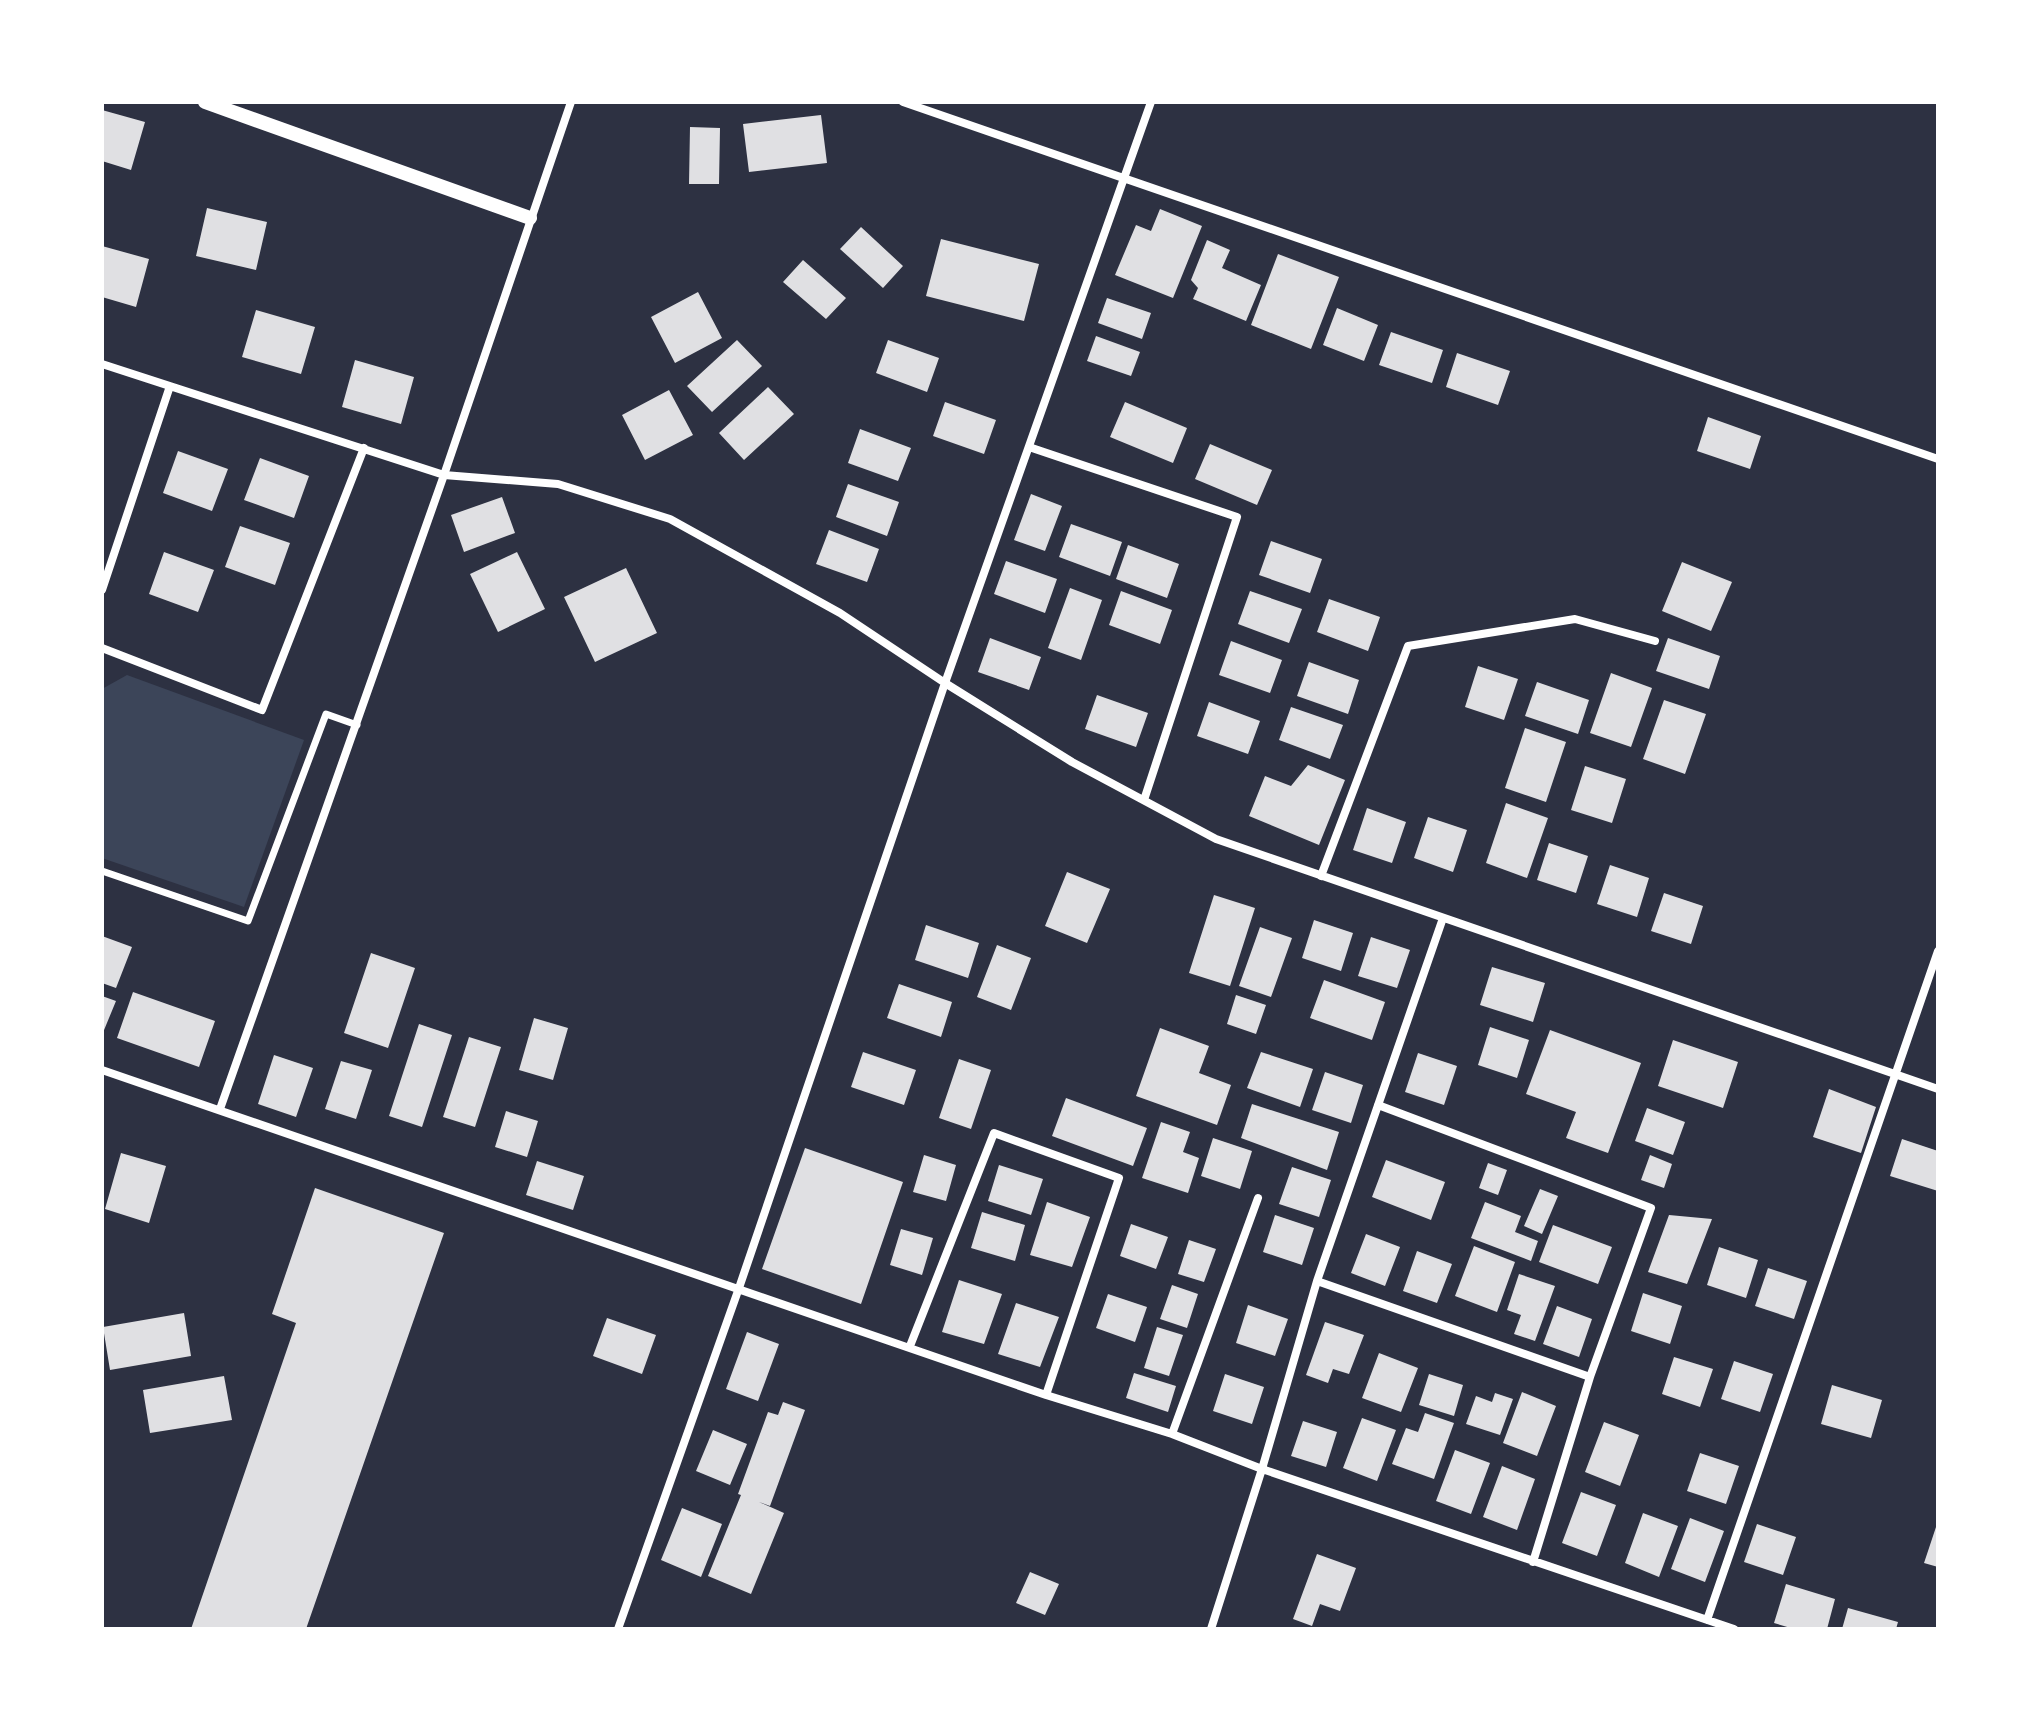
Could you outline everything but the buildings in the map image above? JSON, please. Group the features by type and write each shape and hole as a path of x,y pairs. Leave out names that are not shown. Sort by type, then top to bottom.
{"street":[{"path":"205,102 530,218"},
{"path":"220,1109 357,725 571,102"},
{"path":"903,102 1938,459"},
{"path":"618,1629 739,1288 945,683 1151,102"},
{"path":"102,364 444,475 558,484 670,519 840,613 1072,762 1216,839 1938,1089"},
{"path":"102,590 170,386"},
{"path":"1029,447 1237,517 1144,800"},
{"path":"102,648 262,710 364,448"},
{"path":"1321,876 1408,646 1575,619 1655,641"},
{"path":"102,871 248,921 326,714 357,725"},
{"path":"1211,1629 1317,1281 1443,918"},
{"path":"1707,1620 1938,951"},
{"path":"102,1070 1734,1629"},
{"path":"1378,1105 1651,1208 1590,1377 1533,1562"},
{"path":"910,1346 994,1133 1119,1178 1046,1395"},
{"path":"1172,1434 1258,1198"},
{"path":"1317,1281 1590,1377"}],"shaded area":[{"path":"127,675 304,740 244,907 102,858 102,689"}]}
